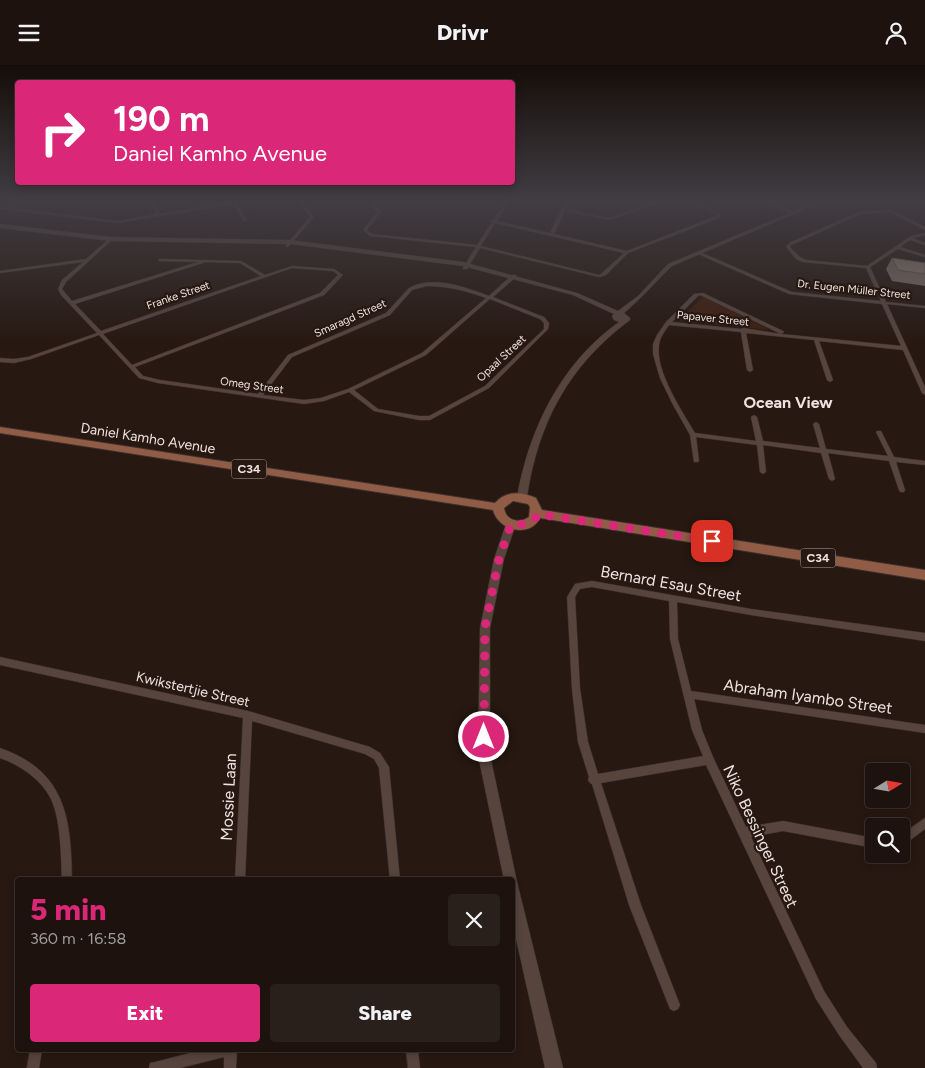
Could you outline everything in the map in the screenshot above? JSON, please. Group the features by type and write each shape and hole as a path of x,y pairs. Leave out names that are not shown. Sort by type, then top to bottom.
{"main road":[{"name":"Daniel Kamho Avenue","path":"0,431 498,507"},
{"path":"522,497 534,503 538,509 538,514 535,519 526,524 511,524 500,516 498,507 506,499 522,497"},
{"name":"C34","path":"538,514 925,575"}],"street":[{"name":"Omeg Street","path":"99,249 64,281 60,289 132,367 148,380 313,402 350,390 424,354 512,278"},
{"path":"326,249 464,266 512,278 616,317 626,319"},
{"path":"464,266 476,249"},
{"path":"485,249 595,275 604,274 627,252 635,249"},
{"path":"614,249 627,252"},
{"path":"602,339 616,317 640,297 664,270 709,249"},
{"path":"790,249 798,258 806,261 868,267 894,249"},
{"path":"902,249 925,256"},
{"path":"915,253 920,249"},
{"name":"Dr. Eugen Müller Street","path":"699,253 791,293 925,307"},
{"path":"161,259 241,262 263,276"},
{"path":"0,272 86,261"},
{"path":"72,303 206,261"},
{"name":"Franke Street","path":"0,360 29,359 263,276 298,266 334,270 341,275 322,295 132,367"},
{"path":"868,267 925,393"},
{"name":"Smaragd Street","path":"259,396 290,356 394,311 410,290 417,286 440,284 489,297"},
{"path":"668,323 696,295 701,295 787,335"},
{"name":"Opaal Street","path":"350,390 376,410 419,418 430,418 439,415 487,387 546,329 547,323 542,317 489,297"},
{"path":"522,497 528,463 538,431 552,401 567,378 602,339 626,319 640,297"},
{"name":"Papaver Street","path":"693,435 663,380 656,352 658,339 668,323 903,347"},
{"path":"742,331 750,370"},
{"path":"816,338 830,380"},
{"path":"754,417 760,443 763,472"},
{"path":"816,425 825,450 832,479"},
{"path":"879,432 892,459 902,490"},
{"path":"696,461 693,435 925,463"},
{"path":"510,877 484,755 485,627 499,559 511,524"},
{"name":"Bernard Esau Street","path":"674,1005 635,905 593,780 583,742 576,689 571,617 571,597 574,590 578,586 592,584 752,612 925,637"},
{"name":"Niko Bessinger Street","path":"673,597 674,639 697,730 709,760 820,995 843,1031 871,1068"},
{"name":"Kwikstertjie Street","path":"0,661 248,715 357,747 377,756 384,767 395,877"},
{"name":"Abraham Iyambo Street","path":"687,694 925,729"},
{"name":"Mossie Laan","path":"240,877 248,715"},
{"path":"0,753 34,771 54,796 67,853 67,877"},
{"path":"593,780 709,760"},
{"path":"910,835 925,823"},
{"path":"743,833 783,826 865,841"},
{"path":"515,899 554,1068"},
{"path":"33,1068 36,1052"},
{"path":"156,1068 221,1052"},
{"path":"229,1052 230,1068"},
{"path":"412,1052 414,1068"}],"shaded area":[{"path":"703,297 768,329 768,330 679,320"}],"building":[{"path":"892,258 925,263 925,274 898,270"}],"district":[{"name":"Ocean View","path":"788,402"}],"route":[{"path":"484,737 485,627 499,559 511,524 526,524 535,519 538,514 712,541"}]}
